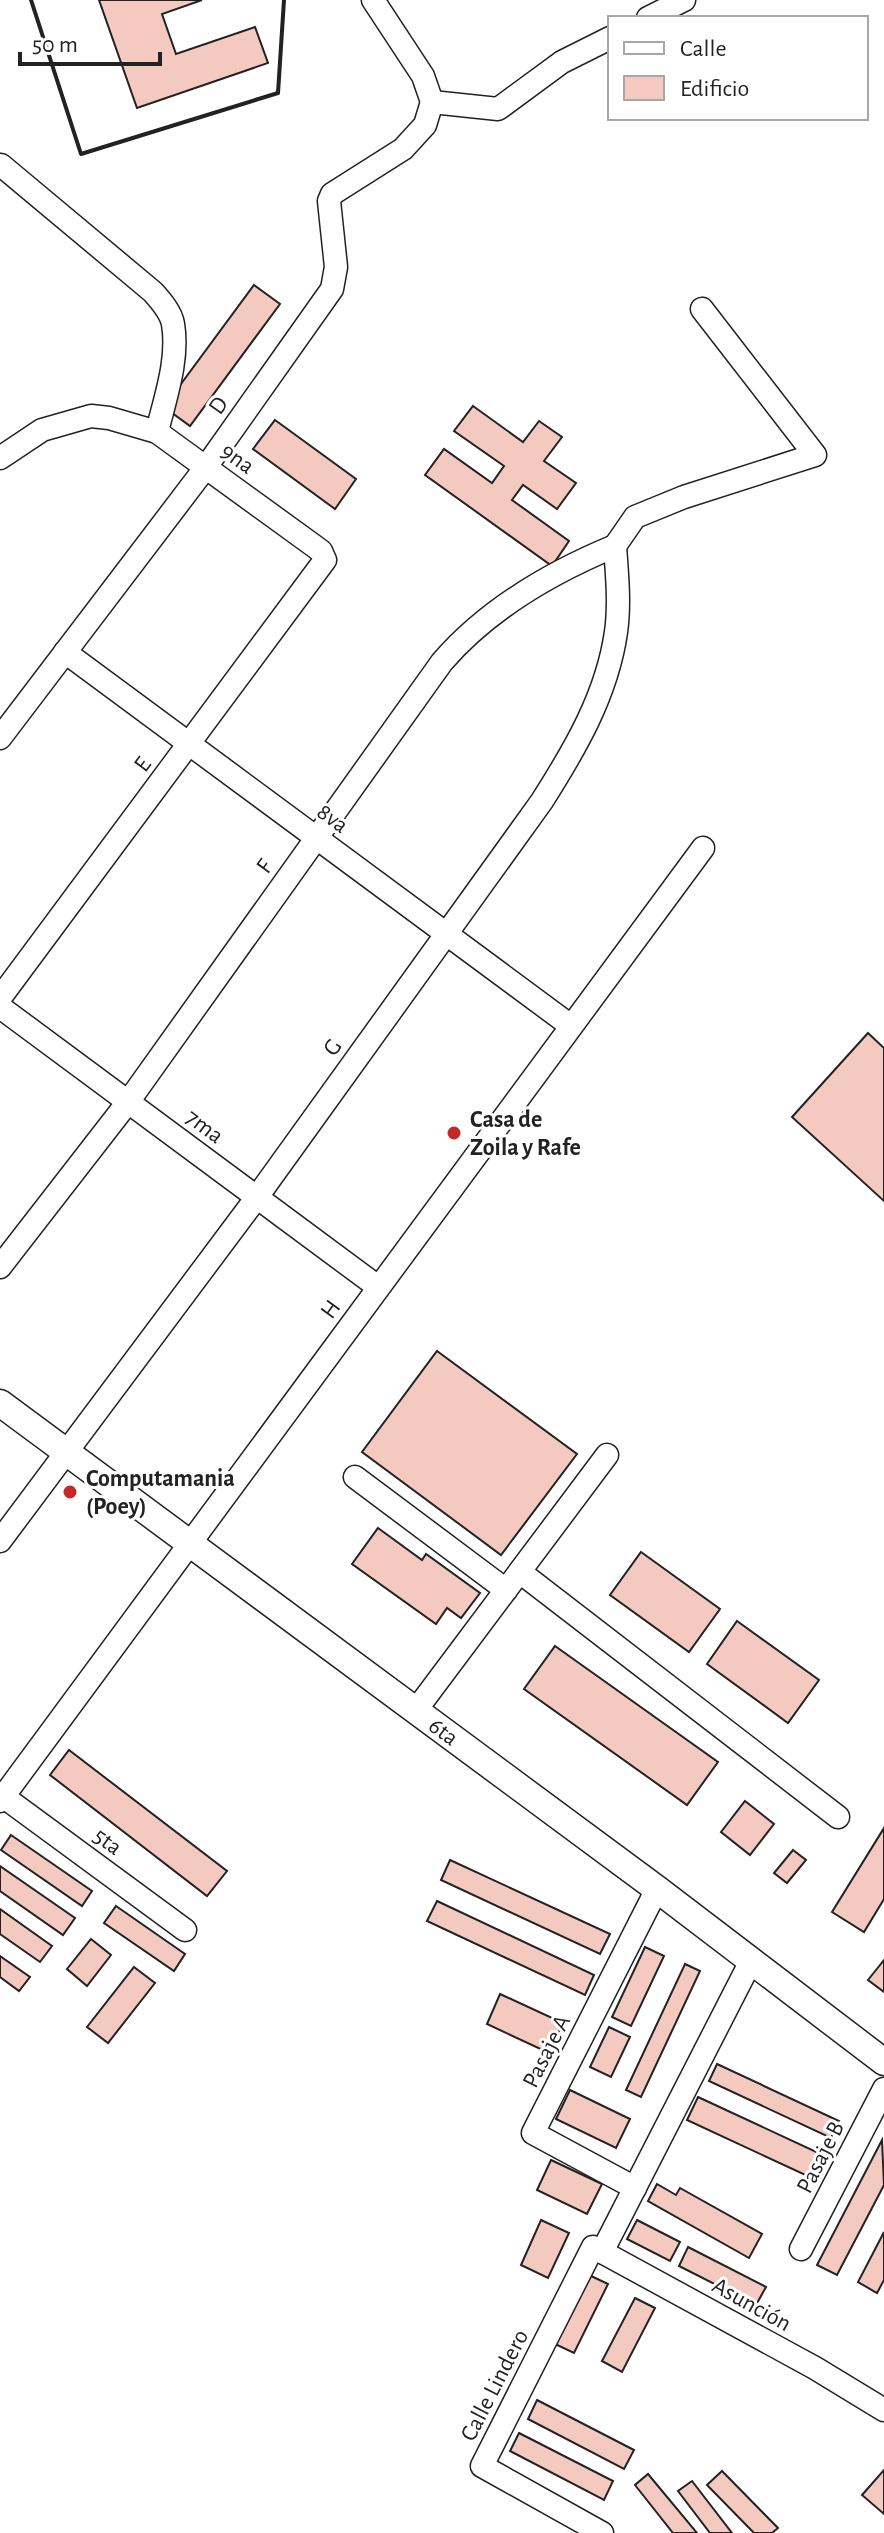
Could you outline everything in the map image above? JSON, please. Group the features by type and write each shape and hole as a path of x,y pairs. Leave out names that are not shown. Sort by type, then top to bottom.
{"main road":[{"name":"6ta","path":"0,1403 883,2059"}],"street":[{"path":"373,0 423,76 432,102 498,109 562,62 608,39"},
{"path":"652,16 684,0"},
{"name":"D","path":"0,738 206,467 332,289 336,267 329,201 332,194 403,149 425,125 432,102"},
{"path":"1,165 153,292 166,308 173,324 172,369 157,432"},
{"path":"615,546 635,517 684,497 815,455 702,309"},
{"name":"9na","path":"0,458 42,430 91,416 157,432 321,551 325,560"},
{"name":"F","path":"0,1267 128,1102 461,639 554,576 583,559 615,546"},
{"name":"G","path":"0,1541 257,1197 542,801 573,752 591,717 616,632 618,589 615,546"},
{"name":"E","path":"0,998 325,560"},
{"name":"8va","path":"65,652 571,1026"},
{"name":"H","path":"1,1797 703,848"},
{"name":"7ma","path":"0,1007 378,1287"},
{"path":"416,1710 607,1455"},
{"path":"355,1477 513,1581 838,1817"},
{"name":"5ta","path":"1,1797 185,1930"},
{"name":"Pasaje A","path":"635,2188 533,2133 657,1889"},
{"name":"Calle Lindero","path":"602,2533 482,2466 598,2250 635,2188 751,1961"},
{"name":"Pasaje B","path":"801,2249 884,2089"},
{"name":"Asunción","path":"598,2250 815,2368 884,2410"}],"building":[{"path":"99,0 202,0 162,14 176,54 255,27 268,63 137,108"},
{"path":"254,285 280,304 190,426 164,407"},
{"path":"473,406 523,442 539,421 562,437 544,461 576,483 557,509 523,485 512,500 569,541 552,566 425,475 444,449 492,483 504,466 454,431"},
{"path":"275,420 356,479 335,509 253,449"},
{"path":"868,1033 884,1048 884,1201 792,1117"},
{"path":"437,1351 577,1454 501,1555 362,1452"},
{"path":"378,1528 422,1560 426,1554 480,1593 461,1618 447,1608 436,1624 352,1564"},
{"path":"641,1552 720,1609 689,1652 610,1595"},
{"path":"737,1621 819,1680 788,1723 707,1664"},
{"path":"555,1646 718,1762 687,1805 524,1689"},
{"path":"69,1750 227,1871 207,1896 50,1775"},
{"path":"745,1801 774,1824 750,1855 721,1832"},
{"path":"884,1828 884,1899 864,1932 832,1912"},
{"path":"11,1835 92,1891 82,1906 1,1850"},
{"path":"793,1850 806,1860 787,1883 774,1873"},
{"path":"450,1860 610,1934 600,1954 441,1880"},
{"path":"0,1866 75,1918 63,1935 0,1891"},
{"path":"437,1901 594,1975 585,1995 427,1921"},
{"path":"116,1906 185,1954 174,1971 104,1923"},
{"path":"0,1909 52,1946 40,1962 0,1934"},
{"path":"91,1939 111,1955 87,1986 67,1969"},
{"path":"645,1947 664,1956 631,2026 612,2017"},
{"path":"0,1956 30,1977 19,1991 0,1977"},
{"path":"884,1960 884,1992 868,1980"},
{"path":"685,1964 700,1971 641,2097 626,2090"},
{"path":"134,1967 155,1983 108,2043 87,2027"},
{"path":"500,1994 563,2023 549,2053 487,2024"},
{"path":"609,2027 630,2037 611,2077 590,2067"},
{"path":"717,2064 839,2121 831,2138 709,2081"},
{"path":"570,2090 630,2119 616,2148 556,2119"},
{"path":"698,2097 825,2156 814,2179 687,2120"},
{"path":"882,2140 884,2185 837,2275 817,2265"},
{"path":"551,2160 602,2184 587,2214 537,2190"},
{"path":"657,2184 676,2195 680,2188 762,2234 749,2258 648,2201"},
{"path":"541,2220 569,2233 548,2278 521,2265"},
{"path":"637,2220 680,2242 670,2261 627,2239"},
{"path":"884,2232 884,2280 877,2293 858,2282"},
{"path":"688,2247 766,2287 756,2305 679,2266"},
{"path":"589,2275 608,2284 574,2353 555,2344"},
{"path":"635,2298 655,2308 622,2372 602,2361"},
{"path":"537,2400 634,2450 624,2469 528,2419"},
{"path":"519,2433 613,2481 604,2500 510,2451"},
{"path":"884,2470 884,2514 862,2495"},
{"path":"722,2471 778,2528 772,2533 754,2533 707,2485"},
{"path":"648,2474 697,2533 673,2533 635,2485"},
{"path":"692,2481 732,2533 710,2533 678,2491"}],"wall":[{"path":"31,0 81,154 278,93 284,0"}],"place":[{"name":"Casa de Zoila y Rafe","path":"454,1133"},
{"name":"Computamania (Poey)","path":"70,1492"}]}
